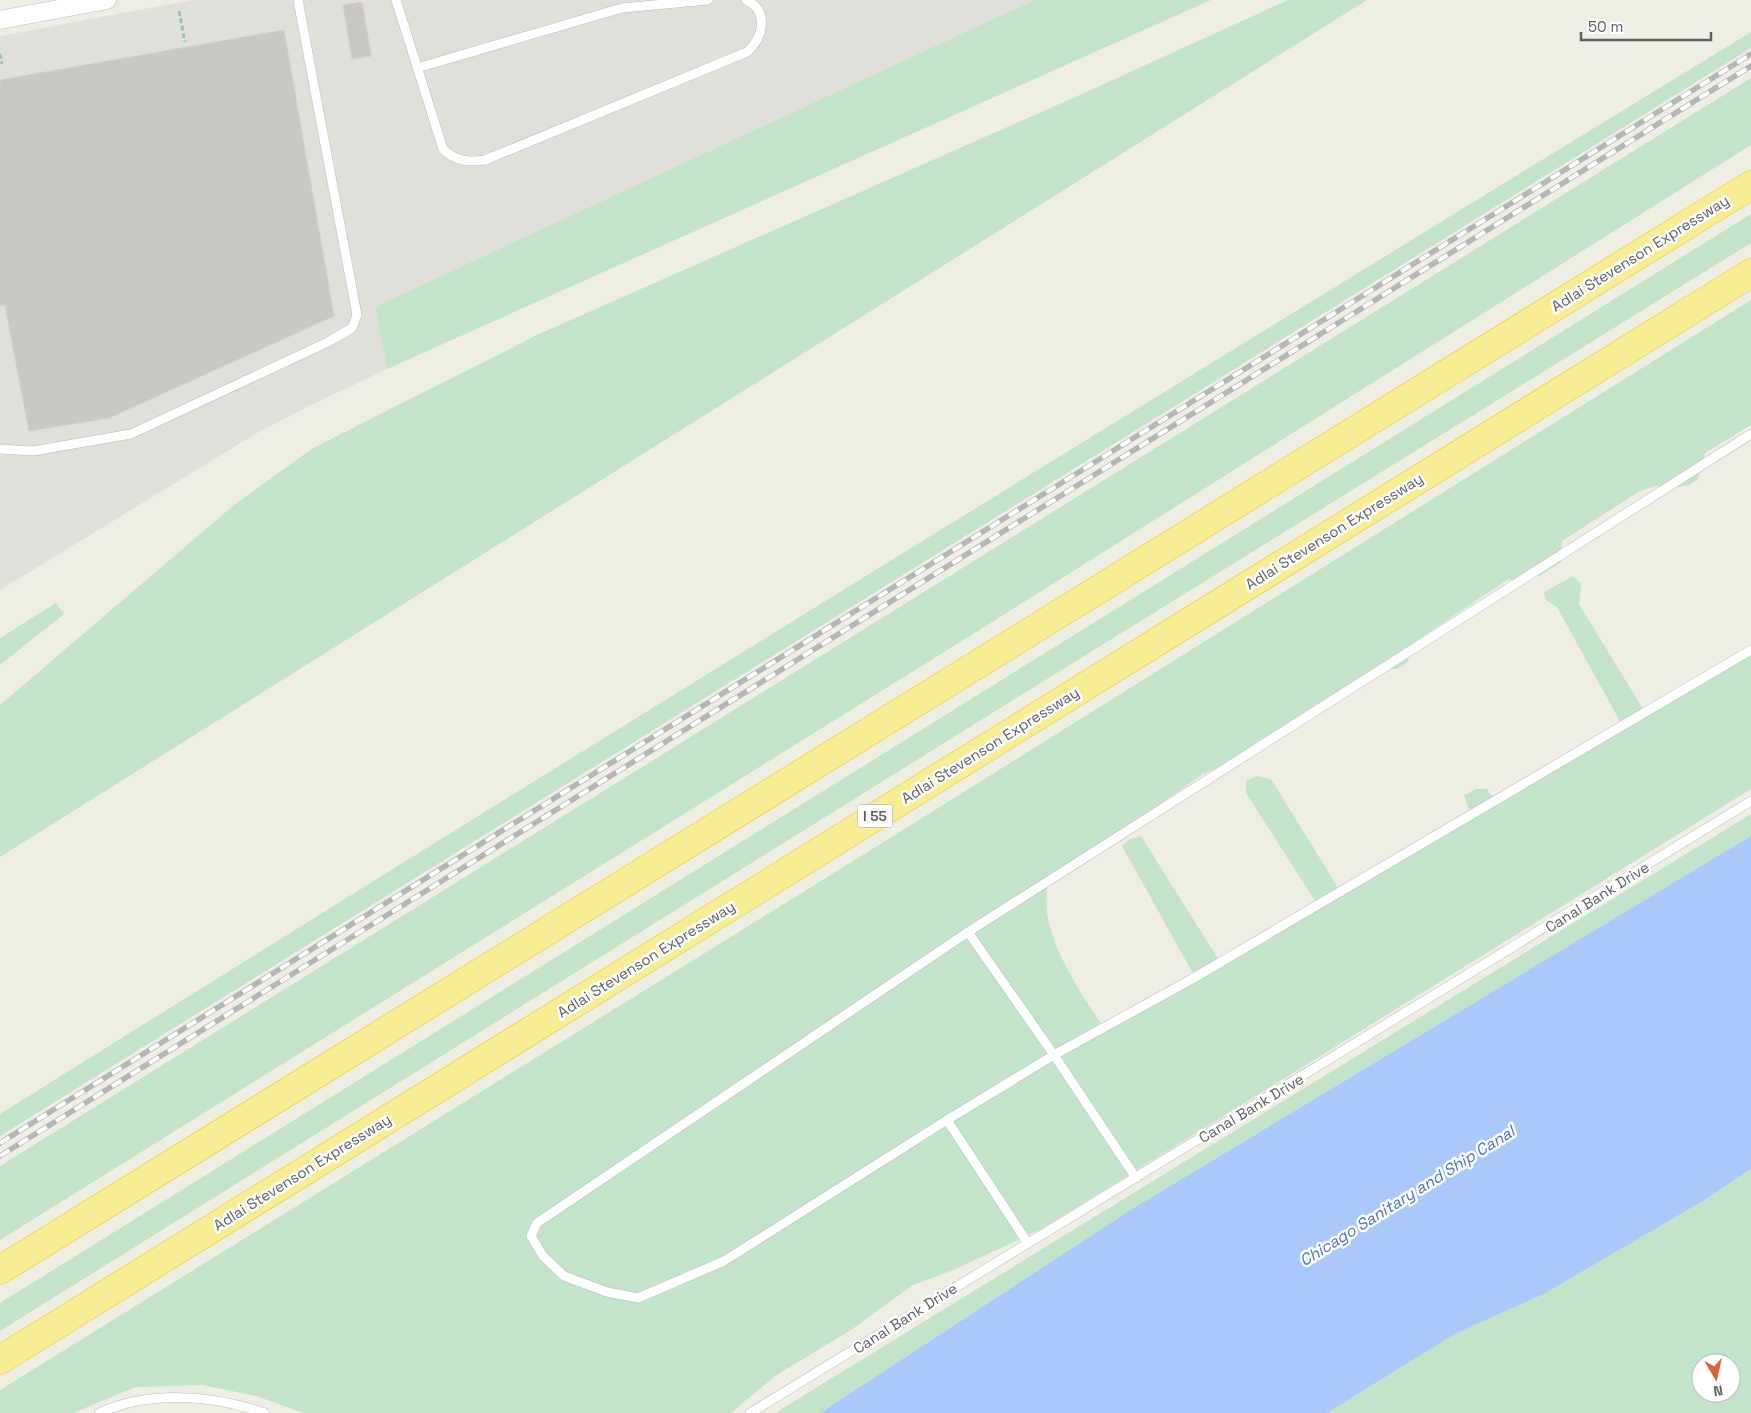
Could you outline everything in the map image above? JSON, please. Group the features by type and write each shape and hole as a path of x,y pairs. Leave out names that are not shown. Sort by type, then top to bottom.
{"highway":[{"name":"Adlai Stevenson Expressway","path":"0,1270 1751,185"},
{"name":"Adlai Stevenson Expressway","path":"0,1360 1751,273"}],"street":[{"path":"0,20 30,7 107,0"}],"lane":[{"path":"0,449 33,451 131,434 328,342 352,328 358,315 298,0"},
{"path":"396,0 443,150 458,160 470,162 485,160 748,52 756,44 762,25 761,14 755,4 746,0"},
{"path":"417,68 622,8 708,0"},
{"path":"1751,434 968,932 537,1223 531,1236 543,1256 564,1276 607,1292 638,1298 724,1261 947,1120 1054,1055 1192,979 1751,650"},
{"name":"Canal Bank Drive","path":"750,1413 1027,1242 1136,1178 1519,945 1751,801"},
{"path":"968,932 1054,1055 1136,1178"},
{"path":"947,1120 1027,1242"},
{"path":"99,1413 137,1402 166,1398 224,1402 265,1413"}],"path":[{"path":"179,11 185,42"},
{"path":"0,54 2,64"}],"shaded area":[{"path":"192,0 1034,0 376,307 387,369 257,433 0,590 0,36"}],"green space":[{"path":"1034,0 1211,0 387,369 375,307"},
{"path":"1288,0 1367,0 0,857 0,705 234,505 313,448 539,334 1082,94"},
{"path":"1751,32 1751,48 0,1136 0,1114 874,571"},
{"path":"1751,78 1751,145 981,629 0,1240 0,1166"},
{"path":"1751,214 1751,243 0,1331 0,1303"},
{"path":"1751,300 1751,425 1705,453 1697,480 1689,485 1673,488 1656,486 1640,491 1562,541 1561,562 1539,576 1507,580 1416,641 1407,663 1397,669 1376,670 1250,746 1242,764 1229,770 1215,769 1203,774 1137,820 1047,877 1047,912 1055,942 1062,957 1078,989 1105,1029 1196,979 1122,846 1128,840 1141,836 1222,965 1319,907 1246,793 1246,781 1257,776 1271,779 1342,894 1471,816 1464,795 1476,789 1487,789 1498,804 1623,727 1557,607 1546,600 1544,592 1573,576 1581,584 1579,604 1646,714 1751,651 1751,789 1043,1228 956,1269 913,1285 851,1330 775,1376 731,1413 304,1413 256,1396 202,1385 136,1387 73,1413 0,1413 0,1390 866,853"},
{"path":"56,603 64,614 0,665 0,638"},
{"path":"1751,814 1751,836 1132,1209 820,1413 775,1413"},
{"path":"1751,1169 1751,1413 1327,1413 1455,1334 1544,1294 1703,1201"}],"water":[{"name":"Chicago Sanitary and Ship Canal","path":"1751,836 1751,1169 1703,1201 1544,1294 1455,1334 1327,1413 820,1413 1132,1209"}],"building":[{"path":"362,2 371,56 352,59 343,5"},
{"path":"284,30 334,316 109,418 29,431 5,305 0,306 0,80"}],"railway":[{"path":"0,1143 1751,54"},
{"path":"0,1156 1751,66"}]}
